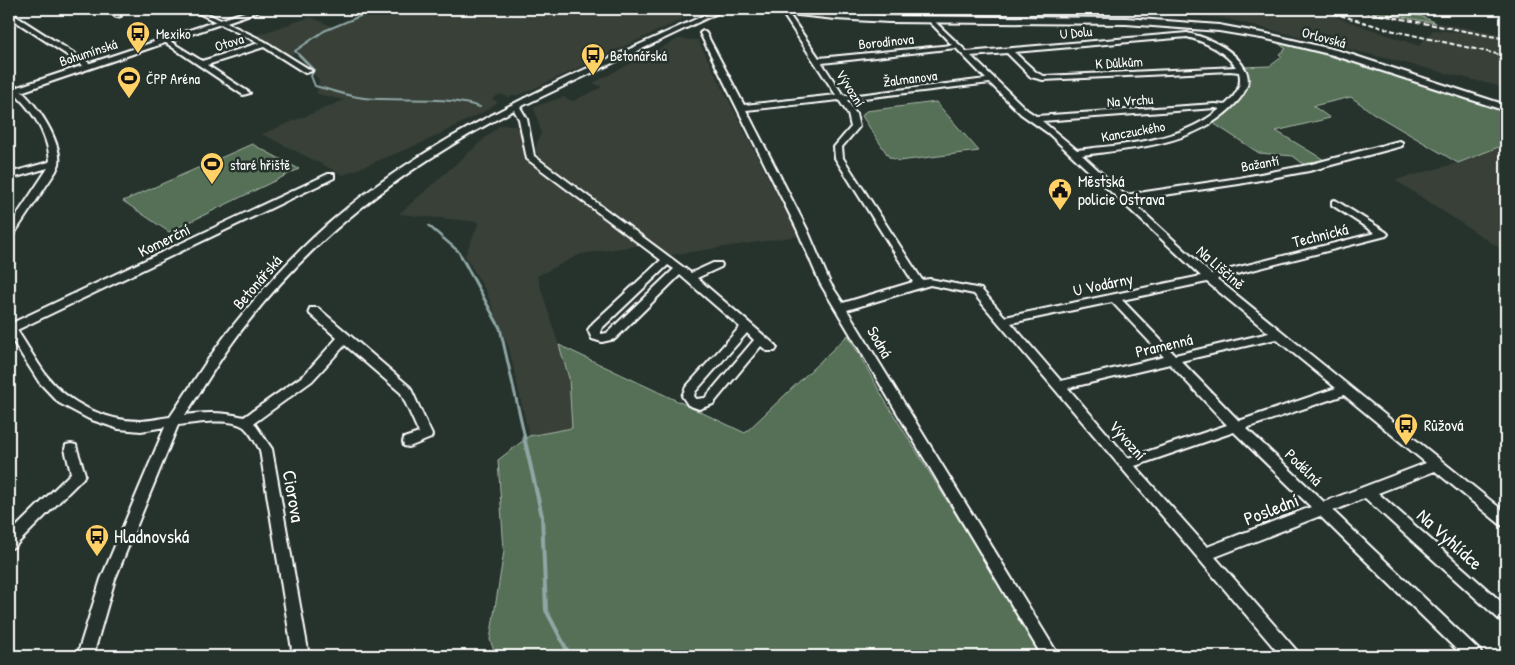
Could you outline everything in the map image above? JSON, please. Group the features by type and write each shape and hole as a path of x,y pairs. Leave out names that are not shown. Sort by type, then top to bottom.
{"main road":[{"name":"Bohumínská","path":"11,89 90,66 261,9"},
{"name":"Orlovská","path":"770,9 835,16 1126,21 1231,30 1333,52 1506,108"}],"street":[{"path":"108,9 118,16"},
{"path":"193,9 265,44 308,71"},
{"path":"703,18 711,9"},
{"name":"Betonářská","path":"173,423 231,336 272,287 318,239 358,204 418,161 462,134 516,106 723,9"},
{"name":"Vývozní","path":"784,11 852,114 855,126 838,147 839,158 919,284"},
{"path":"9,14 90,66"},
{"name":"Na Liščině","path":"930,19 1024,112 1051,130 1209,278 1506,521"},
{"name":"Sodná","path":"703,33 802,229 825,283 1051,656"},
{"name":"U Dolu","path":"966,54 1188,35 1214,45 1228,55 1241,70"},
{"name":"Otova","path":"166,41 246,93"},
{"name":"Otova","path":"202,64 265,44"},
{"name":"Borodínova","path":"816,61 958,46"},
{"name":"K Důlkům","path":"1008,50 1034,75 1043,78 1241,70"},
{"name":"Kanczuckého","path":"1075,153 1150,144 1181,135 1210,122 1227,108 1243,89 1244,79 1241,70"},
{"name":"Žalmanova","path":"742,108 840,97 850,98 992,80"},
{"path":"9,234 52,171 55,162 44,126 11,89"},
{"path":"516,106 523,119 530,157 668,259 771,348"},
{"name":"Na Vrchu","path":"1034,119 1215,106 1227,108"},
{"name":"Bažantí","path":"1123,198 1238,181 1309,168 1399,144"},
{"path":"9,176 55,162"},
{"name":"Komerční","path":"9,328 332,176"},
{"name":"Technická","path":"1209,278 1383,234 1335,203"},
{"path":"668,259 597,326 594,330 595,334 602,338 611,336 680,269"},
{"path":"690,277 717,265"},
{"name":"U Vodárny","path":"1003,321 1209,278"},
{"name":"Vývozní","path":"840,308 930,282 977,291 1291,656"},
{"name":"Podélná","path":"1114,298 1236,426 1474,656"},
{"path":"314,311 406,390 426,435 409,442"},
{"path":"746,327 690,390 689,400 699,404 709,401 760,339"},
{"path":"9,328 43,379 63,400 93,416 119,424 141,426 173,423 204,417 230,418 246,422 308,378 344,338"},
{"name":"Pramenná","path":"1058,386 1278,335"},
{"path":"1125,464 1345,390"},
{"name":"Ciorova","path":"246,422 255,431 266,449 302,656"},
{"path":"85,656 108,579 173,423"},
{"path":"9,543 78,474 71,449"},
{"name":"Poslední","path":"1204,555 1436,465"},
{"name":"Na Vyhlídce","path":"1367,492 1506,616"}],"shaded area":[{"path":"380,9 676,9 683,19 522,94 508,97 501,94 492,99 498,102 483,112 424,142 343,175 262,134 344,100 317,94 319,80 296,53 286,56 251,37 311,17 333,27"},
{"path":"1211,9 1324,9 1340,14 1336,17 1419,46 1433,30 1472,33 1342,9 1358,9 1506,35 1506,88 1224,18 1200,16"},
{"path":"678,39 698,40 798,236 670,255 541,161 535,150 541,132 534,107 563,97 573,101 602,87 593,83"},
{"path":"500,125 519,126 526,159 642,245 581,254 537,276 569,378 572,428 529,436 509,348 486,291 465,256 479,222 399,214"},
{"path":"1506,144 1506,252 1395,180 1458,163"}],"green space":[{"path":"1358,9 1408,13 1436,23"},
{"path":"1278,43 1364,66 1506,112 1506,144 1458,163 1373,113 1351,97 1313,106 1330,118 1276,131 1326,161 1306,166 1293,156 1259,153 1213,123 1241,100 1246,86 1242,67 1270,66 1282,57 1279,54 1286,49"},
{"path":"936,102 979,151 899,161 889,157 862,116 866,111"},
{"name":"staré hřiště","path":"252,144 299,169 169,232 123,201"},
{"path":"848,335 884,399 1043,656 496,656 490,640 504,551 498,460 529,436 572,428 569,378 559,345 745,433"}],"waterway":[{"path":"377,9 324,31 295,51 314,70 311,76 315,86 364,98 451,101 480,107"},
{"path":"429,226 458,251 462,258"},
{"path":"461,256 500,328 525,438"},
{"path":"524,437 542,516 546,610 570,656"}],"railway":[{"path":"1319,9 1390,30 1506,56"},
{"path":"1350,9 1506,39"}],"place":[{"name":"Mexiko","path":"138,54"},
{"name":"Betonářská","path":"593,76"},
{"name":"ČPP Aréna","path":"129,99"},
{"name":"staré hřiště","path":"212,185"},
{"name":"Městská policie Ostrava","path":"1060,211"},
{"name":"Růžová","path":"1406,446"},
{"name":"Hladnovská","path":"97,557"}]}
